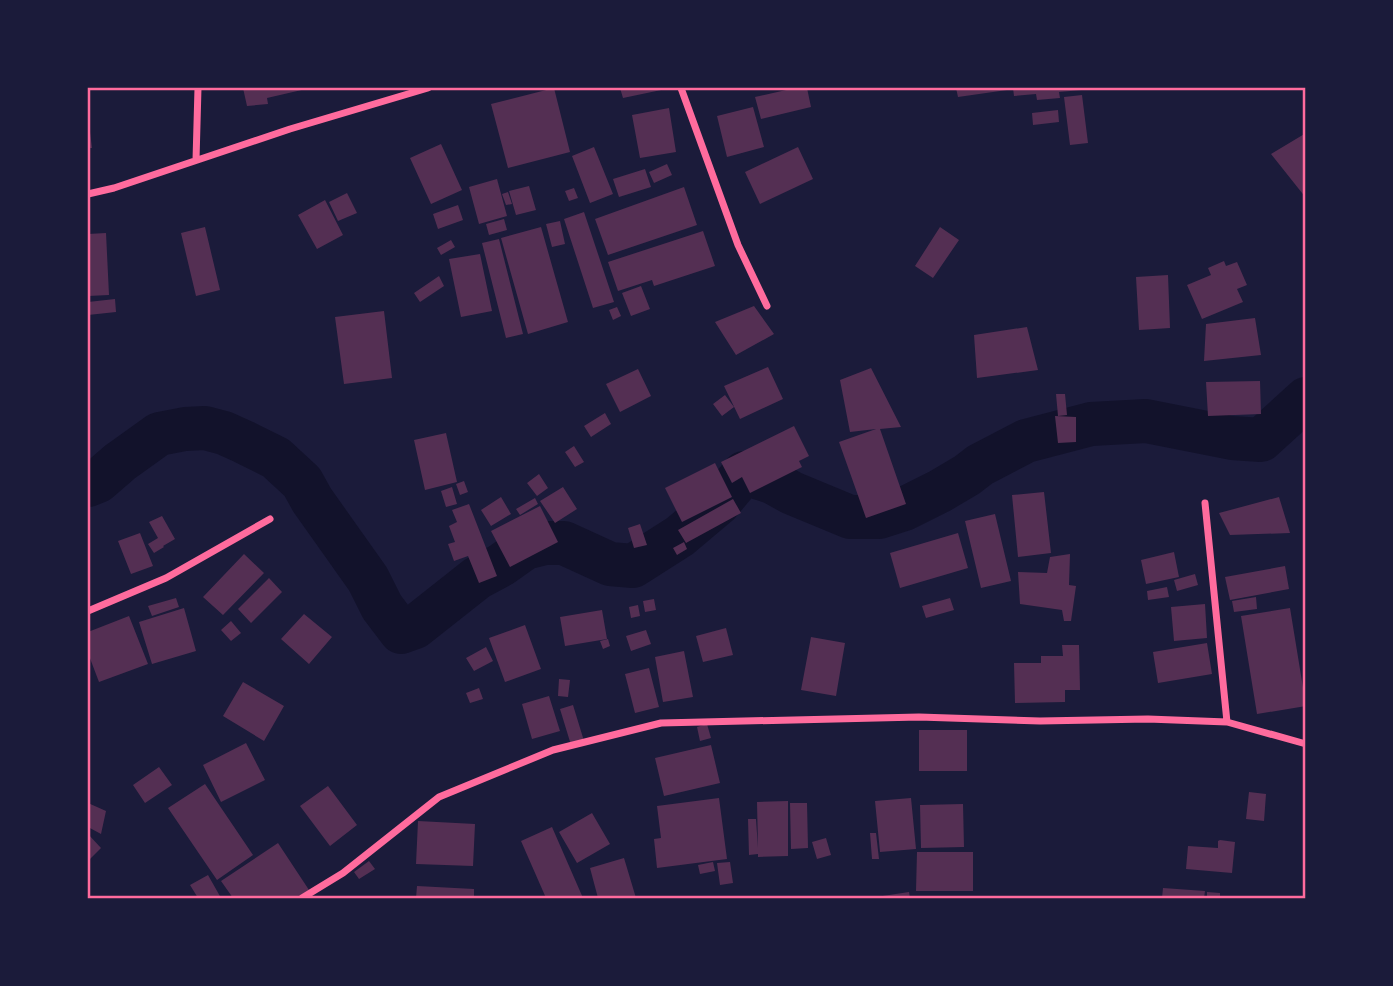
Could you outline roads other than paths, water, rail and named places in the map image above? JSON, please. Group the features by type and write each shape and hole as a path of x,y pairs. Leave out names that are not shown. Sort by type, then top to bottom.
{"street":[{"path":"196,160 198,88"},
{"path":"88,194 428,88"},
{"path":"681,88 738,245 767,306"},
{"path":"1205,503 1227,722"},
{"path":"88,611 166,578 270,519"},
{"path":"302,898 343,873 439,797 553,750 661,723 919,717 1040,721 1148,719 1227,722 1306,744"}],"waterway":[{"path":"88,485 98,481 159,434 205,428 244,442 276,458 302,482 401,632 415,627 477,578 525,548 545,543 564,543 610,564 633,566 680,536 718,504 744,473 772,482 850,517 879,517 904,509 940,491 980,465 1026,441 1091,424 1146,421 1232,438 1261,440 1306,399"}]}
